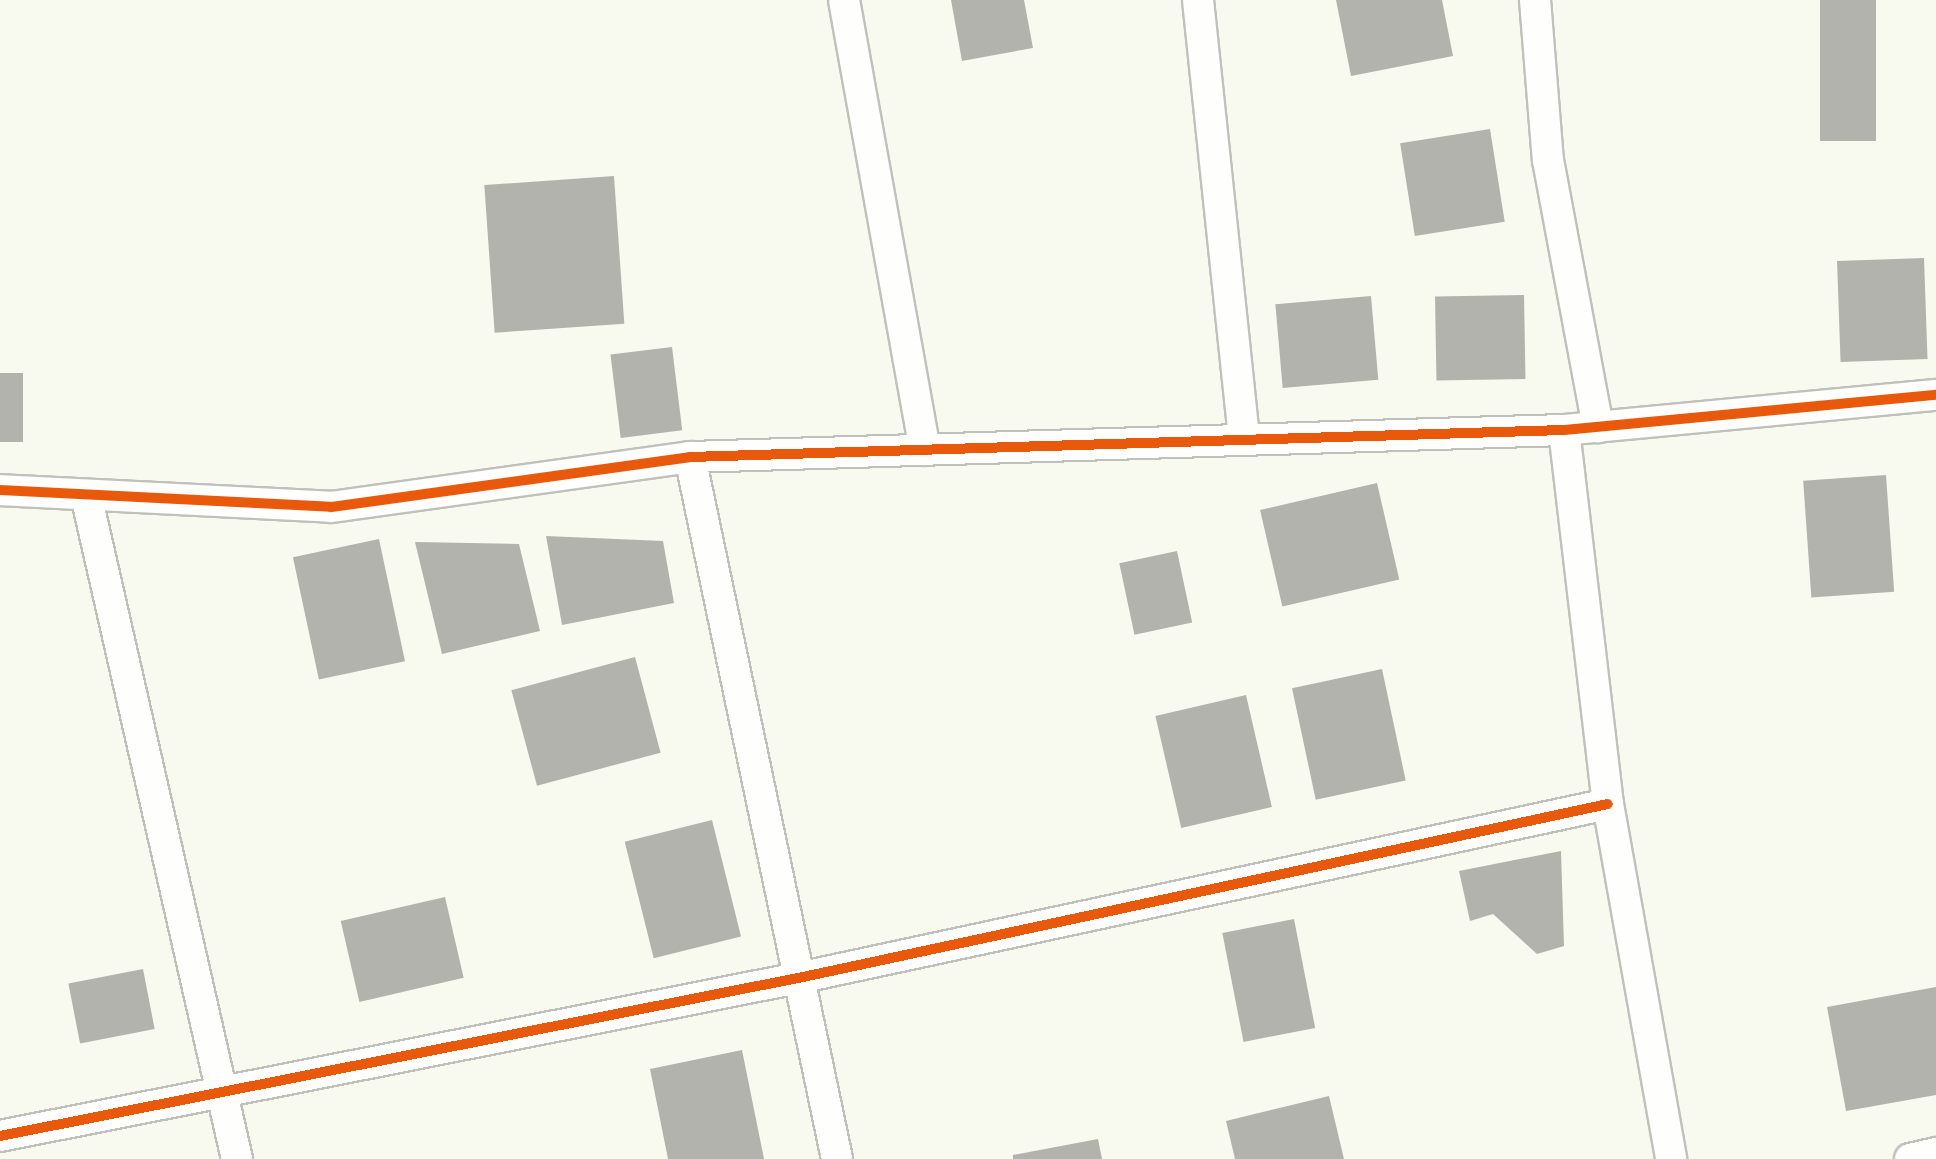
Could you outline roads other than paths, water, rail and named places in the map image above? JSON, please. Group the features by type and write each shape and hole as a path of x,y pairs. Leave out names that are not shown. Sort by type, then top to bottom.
{"street":[{"path":"844,0 925,450"},
{"path":"1198,0 1244,440"},
{"path":"1535,0 1548,160 1598,427"},
{"path":"0,490 331,507 690,457 1564,430 1936,395"},
{"path":"1564,430 1608,804 1671,1159"},
{"path":"690,457 803,977 837,1159"},
{"path":"86,495 237,1159"},
{"path":"0,1136 803,977 1608,804"},
{"path":"1910,1159 1936,1153"}]}
